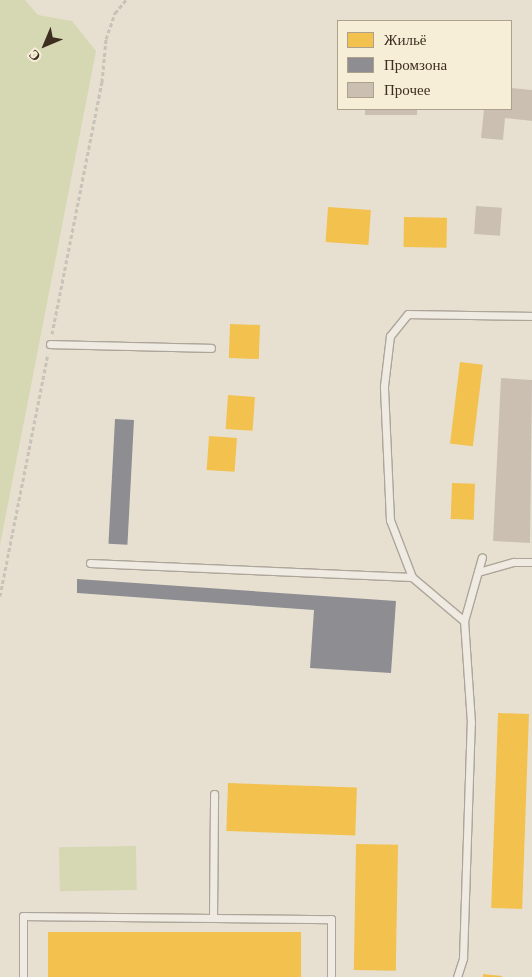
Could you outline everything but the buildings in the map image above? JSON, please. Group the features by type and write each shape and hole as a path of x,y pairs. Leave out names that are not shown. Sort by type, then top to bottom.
{"lane":[{"path":"464,621 412,577 390,520 384,386 390,336 408,314 532,316"},
{"path":"50,344 211,348"},
{"path":"457,977 463,958 471,723 464,621 482,557"},
{"path":"478,572 514,562 532,562"},
{"path":"90,563 412,577"},
{"path":"213,918 214,794"},
{"path":"23,977 23,916 331,919 330,977"}],"path":[{"path":"0,596 102,82 106,39 115,13 126,0"}],"green space":[{"path":"0,0 25,0 38,15 72,21 96,51 0,545"},
{"path":"136,846 137,890 60,891 59,847"}]}
